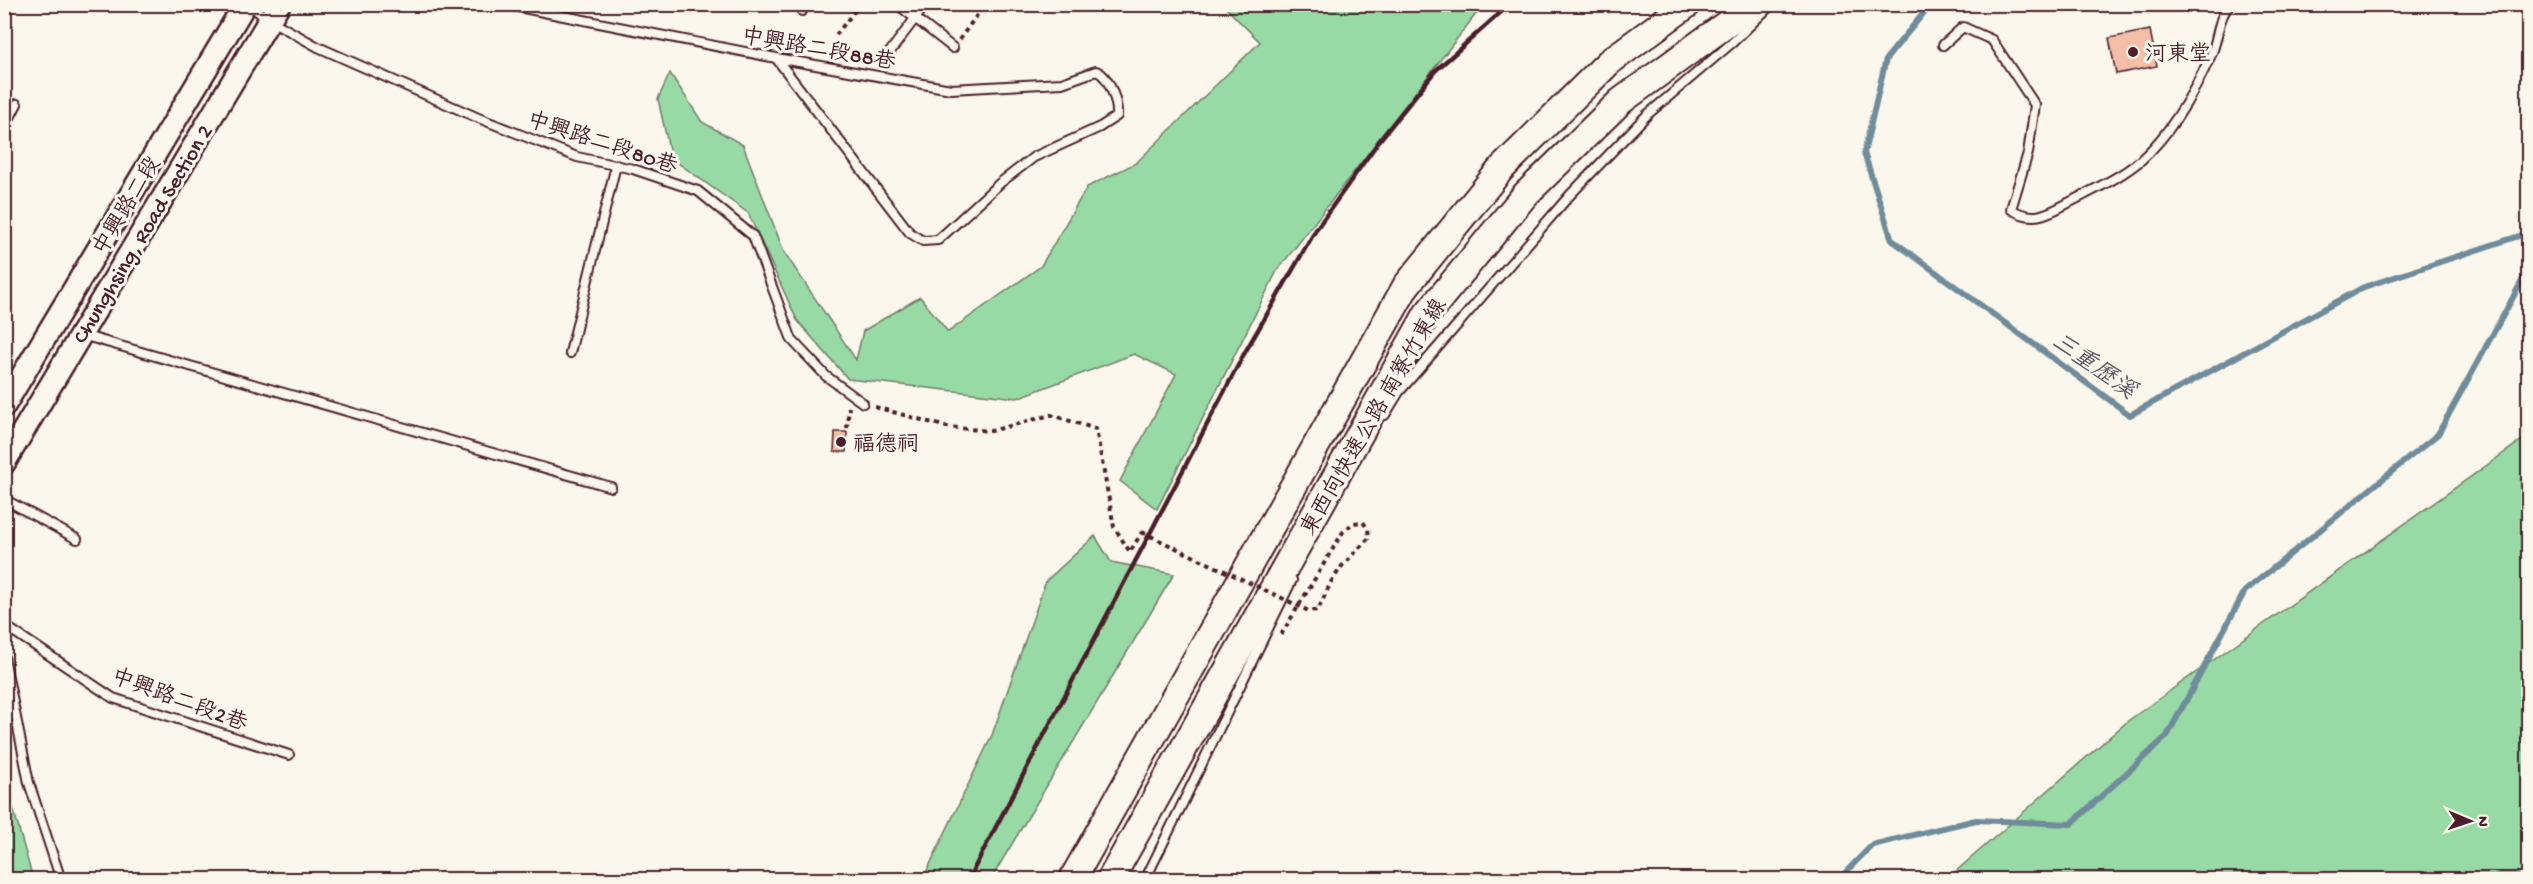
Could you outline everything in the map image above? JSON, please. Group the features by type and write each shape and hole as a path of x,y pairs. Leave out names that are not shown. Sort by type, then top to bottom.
{"highway":[{"name":"東西向快速公路 南寮竹東線","path":"1072,879 1406,286 1501,169 1609,62 1688,4"},
{"name":"東西向快速公路 南寮竹東線","path":"1110,879 1427,314 1525,195 1620,101 1749,8"}],"main road":[{"name":"中興路二段","path":"4,406 246,4"},
{"name":"Chunghsing, Road Section 2","path":"8,449 80,335 273,12"}],"lane":[{"name":"中興路二段80巷","path":"246,4 273,12 318,47 476,117 577,157 633,169 698,191 753,236 792,340 826,376 863,403"},
{"name":"中興路二段88巷","path":"503,4 776,58 951,89 1062,83 1096,71 1101,73 1108,83 1117,116 1100,127 1034,157 1000,183 938,240 923,241 910,233 776,58"},
{"path":"897,4 954,48"},
{"path":"883,61 926,4"},
{"path":"1382,419 1399,392 1570,195 1648,114 1733,42 1772,4"},
{"path":"1943,45 1963,27 1992,40 2035,105 2028,153 2011,209 2024,216 2040,216 2111,181 2140,160 2176,122 2212,53 2221,16 2230,4"},
{"path":"4,129 17,104"},
{"path":"570,354 616,165"},
{"path":"80,335 610,487"},
{"path":"1337,493 1359,455"},
{"path":"4,499 77,539"},
{"path":"1145,879 1297,570"},
{"name":"中興路二段2巷","path":"4,625 113,698 289,755"},
{"path":"4,657 29,783 61,879"}],"path":[{"path":"836,35 860,4"},
{"path":"954,48 985,4"},
{"path":"863,403 947,427 990,431 1051,415 1096,429 1114,526 1130,552 1142,532 1303,608 1308,611 1318,610 1331,582 1342,566 1369,538 1368,529 1363,522 1353,523 1344,532 1284,630 1264,652 1253,658"}],"green space":[{"path":"1223,5 1483,5 1277,271 1157,509 1120,481 1176,374 1134,354 1017,398 848,379 797,320 748,213 671,158 658,99 670,73 702,122 743,145 784,252 856,360 863,331 920,297 948,332 1041,266 1087,187 1136,163 1260,42"},
{"path":"2528,436 2528,879 1947,879 2129,720"},
{"path":"1095,536 1111,562 1174,574 991,879 923,879 992,735 1046,581"},
{"path":"5,780 33,879 5,879"}],"building":[{"name":"河東堂","path":"2150,30 2157,66 2116,74 2109,38"},
{"name":"福德祠","path":"835,432 847,432 846,452 834,452"}],"waterway":[{"name":"三重歷溪","path":"1931,4 1886,59 1864,153 1892,240 2130,415 2364,287 2528,233"},
{"path":"1838,880 1872,845 1976,820 2071,824 2167,736 2245,591 2438,434 2528,270"}],"railway":[{"path":"968,880 1244,354 1317,228 1379,141 1435,71 1510,4"}],"place":[{"name":"河東堂","path":"2133,52"},
{"name":"福德祠","path":"841,442"}]}
